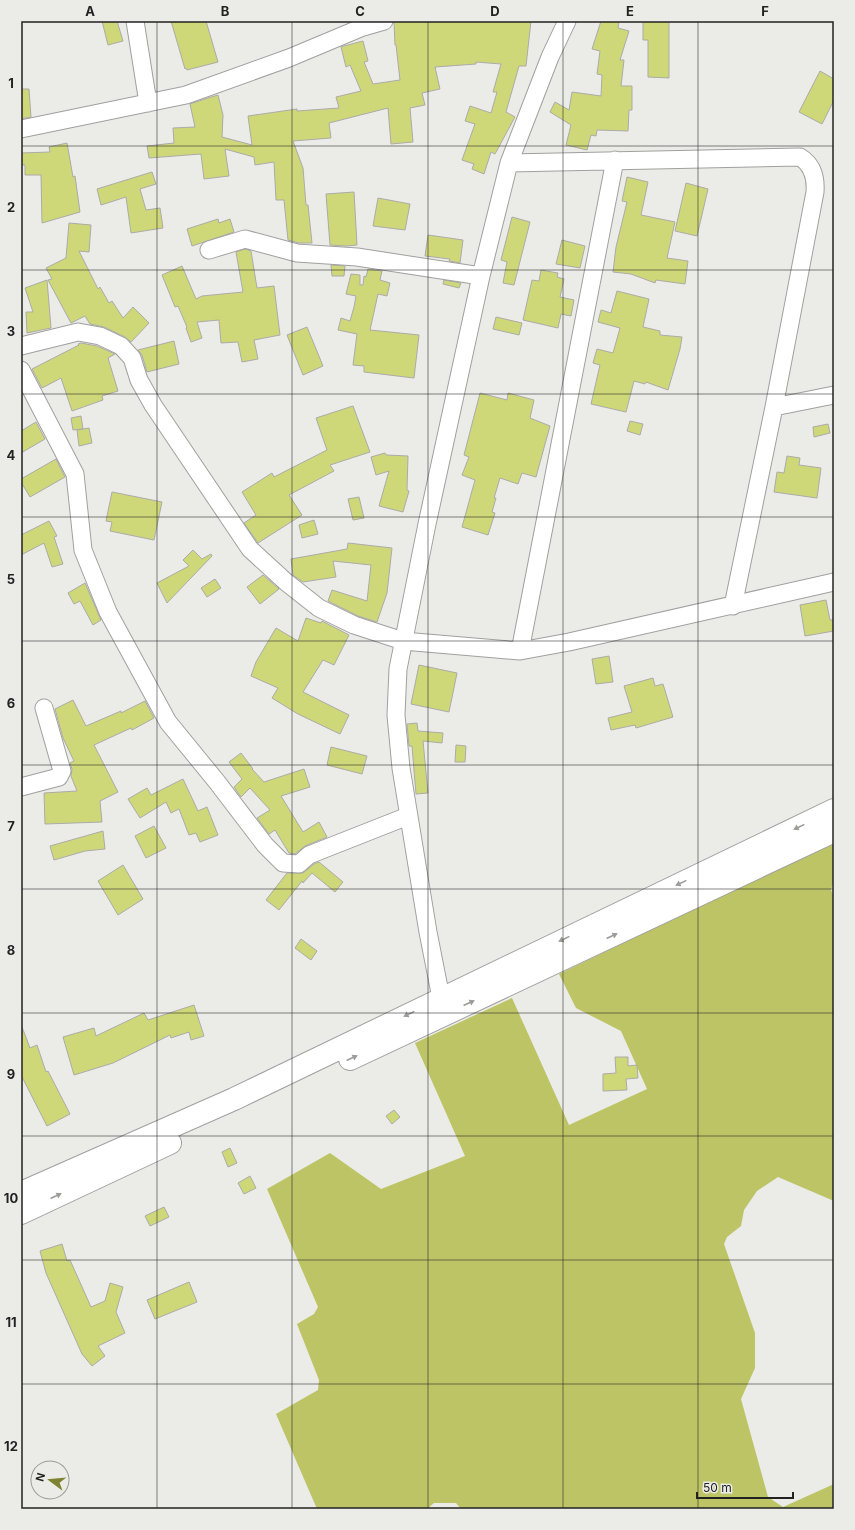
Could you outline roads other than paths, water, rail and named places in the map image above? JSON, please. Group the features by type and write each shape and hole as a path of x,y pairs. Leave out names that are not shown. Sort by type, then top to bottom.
{"main road":[{"path":"21,1213 444,1006 834,810"},
{"path":"21,1193 444,1006 834,831"}],"street":[{"path":"135,21 148,103"},
{"path":"21,129 186,96 289,58 363,27 384,21"},
{"path":"444,1006 408,816 401,768 396,715 398,669 427,524 481,276 509,163 550,57 567,21"},
{"path":"509,163 800,157 807,161 816,181 815,192 774,407 733,606"},
{"path":"520,651 615,160"},
{"path":"209,250 245,239 297,253 357,257 481,276"},
{"path":"21,346 78,332 100,336 121,346 132,358 139,380 153,404 250,549 286,582 319,608 354,625 403,640 520,651 569,642 733,606 834,582"},
{"path":"21,370 75,474 83,550 108,612 168,722 217,782 265,845 283,863 299,864 309,855 408,816"},
{"path":"774,407 834,395"},
{"path":"21,787 59,777 61,775 62,771 44,708"}]}
